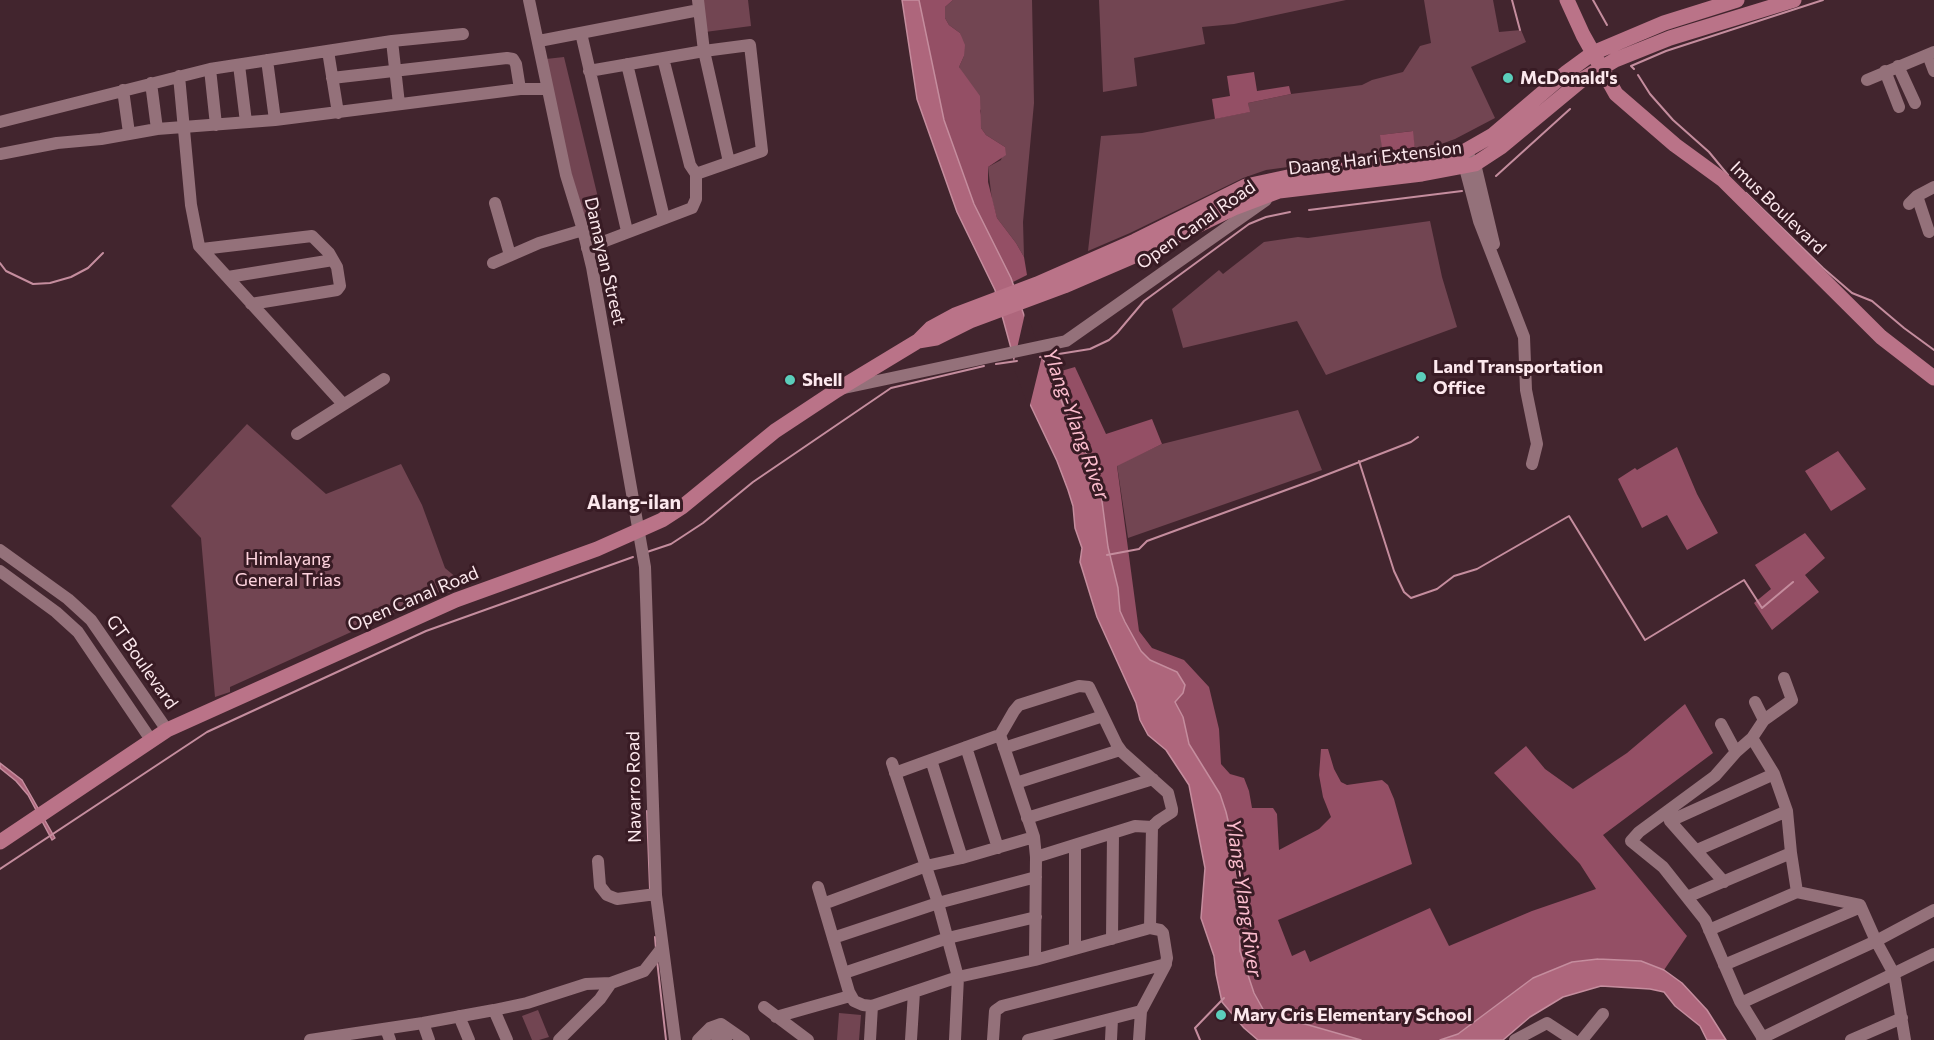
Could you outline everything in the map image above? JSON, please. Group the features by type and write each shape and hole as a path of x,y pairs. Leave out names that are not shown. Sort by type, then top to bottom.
{"main road":[{"name":"Imus Boulevard","path":"1567,0 1582,34 1616,94 1675,145 1723,180 1881,337 1934,378"},
{"path":"1593,53 1665,23 1737,0"},
{"path":"1470,166 1502,147 1582,79 1601,68 1633,52 1670,38 1794,0"},
{"name":"Daang Hari Extension","path":"1465,151 1493,135 1593,53"},
{"name":"Open Canal Road","path":"1039,290 1246,186 1297,175 1421,160 1465,151"},
{"name":"Daang Hari Extension","path":"1279,191 1470,166"},
{"name":"Open Canal Road","path":"0,842 167,730 456,600 586,554 673,514 775,431 918,341 931,328 1143,252 1234,208 1279,191"}],"street":[{"name":"Damayan Street","path":"529,0 566,175 587,248 639,531"},
{"path":"538,41 699,5 704,51 729,162"},
{"path":"581,33 627,231"},
{"path":"0,122 210,69 392,41 463,34"},
{"path":"392,41 399,104"},
{"path":"589,71 750,45 762,151 696,174"},
{"path":"328,51 338,113"},
{"path":"1867,80 1931,53 1934,71"},
{"path":"587,248 692,208 696,199 696,174 690,165 663,58"},
{"path":"333,78 513,59 518,70 519,89"},
{"path":"267,60 275,120"},
{"path":"627,64 664,218"},
{"path":"239,65 246,122"},
{"path":"1898,66 1915,103"},
{"path":"210,69 216,125"},
{"path":"1885,71 1899,107"},
{"path":"179,76 192,212 197,240 202,249 343,404"},
{"path":"151,83 157,129"},
{"path":"0,154 57,143 101,139 157,129 275,120 519,89 548,89"},
{"path":"123,90 129,133"},
{"path":"1465,151 1489,219 1500,278 1524,337 1526,390 1537,444 1532,464"},
{"path":"1929,232 1913,200 1934,187"},
{"name":"Open Canal Road","path":"837,390 1066,341 1279,191"},
{"path":"495,202 510,255"},
{"path":"493,263 552,238 583,230"},
{"path":"202,249 312,236 317,239 337,267 340,286 337,290 251,304"},
{"path":"228,277 333,260"},
{"path":"297,434 384,379"},
{"name":"Navarro Road","path":"639,531 646,584 652,895 658,953 675,1040"},
{"name":"GT Boulevard","path":"0,550 68,599 91,620 167,730"},
{"name":"GT Boulevard","path":"0,571 56,612 78,632 151,740"},
{"path":"1668,816 1715,776 1752,738 1764,720 1792,700 1784,678"},
{"path":"1002,743 1014,711 1020,705 1079,686 1089,687 1120,750 1168,793 1172,812 1152,827 1150,928"},
{"path":"1755,702 1764,720"},
{"path":"1002,743 1103,716"},
{"path":"1720,724 1736,752"},
{"path":"955,1040 958,977 938,903 894,768 931,760 995,736 1002,743 1034,837 1036,857 1035,960"},
{"path":"1752,738 1774,774 1787,811 1797,892"},
{"path":"966,747 998,848"},
{"path":"1016,783 1120,750"},
{"path":"931,760 962,858"},
{"path":"1774,774 1668,816 1639,832 1631,841 1663,867 1705,920 1741,1003 1763,1039 1894,974 1932,960"},
{"path":"1028,818 1153,779"},
{"path":"1697,850 1787,811"},
{"path":"1668,816 1724,882"},
{"path":"1036,857 1135,826 1152,827"},
{"path":"1112,939 1113,833"},
{"path":"823,903 926,866 1034,837"},
{"path":"1075,845 1075,949"},
{"path":"1687,897 1791,853"},
{"path":"598,861 600,886 607,896 616,899 652,895"},
{"path":"833,938 938,903 1036,877"},
{"path":"818,887 850,996 859,1004 872,1006 958,977 1035,960 1150,928 1160,930 1167,958 1166,964 1142,1011 1139,1040"},
{"path":"1709,930 1797,892 1860,905 1894,974 1905,1040"},
{"path":"1724,965 1861,907"},
{"path":"1741,1003 1876,941 1934,910"},
{"path":"844,974 948,938 1036,917"},
{"path":"310,1040 388,1034 423,1023 527,1003 586,984 611,983 644,971 658,953"},
{"path":"993,1040 995,1011 1002,1006 1166,964"},
{"path":"559,1040 600,999 611,983"},
{"path":"911,1040 914,992"},
{"path":"777,1017 850,996"},
{"path":"870,1040 872,1006"},
{"path":"764,1007 808,1040"},
{"path":"494,1010 507,1040"},
{"path":"1031,1040 1072,1034 1142,1011"},
{"path":"1582,1040 1603,1014"},
{"path":"459,1016 469,1040"},
{"path":"1851,1040 1902,1018"},
{"path":"1111,1040 1112,1019"},
{"path":"423,1023 429,1040"},
{"path":"1521,1038 1547,1023 1573,1040"},
{"path":"699,1039 710,1028 721,1024 737,1039"}],"green space":[{"path":"701,0 748,0 751,26 705,32"},
{"path":"953,0 1032,0 1034,103 1023,222 1024,257 997,218 992,200 988,167 1001,160 1005,147 986,135 981,128 979,119 981,111 959,67 964,56 960,33 949,25 945,18 945,7"},
{"path":"1099,0 1346,0 1234,24 1202,27 1205,44 1134,58 1137,86 1103,92"},
{"path":"1424,0 1493,0 1499,32 1521,30 1526,42 1471,67 1495,118 1455,139 1430,148 1415,150 1412,131 1381,135 1383,154 1266,170 1243,178 1088,251 1101,136 1142,133 1249,112 1248,103 1291,94 1362,85 1403,72 1420,46 1431,43"},
{"path":"564,57 601,210 583,215 571,173 546,59"},
{"path":"1430,221 1442,277 1457,327 1326,375 1297,321 1183,348 1172,309 1219,270 1223,274 1264,242"},
{"path":"1298,410 1322,470 1128,538 1117,465 1162,444"},
{"name":"Himlayang General Trias","path":"247,424 326,494 401,464 422,505 445,568 465,585 449,593 446,589 230,687 230,692 215,697 201,538 171,506"},
{"path":"538,1010 549,1037 532,1040 522,1016"},
{"path":"839,1013 861,1015 859,1040 837,1040"}],"shaded area":[{"path":"902,0 919,0 944,120 974,204 1011,278 1033,341 1051,374 1069,420 1089,458 1102,501 1120,611 1141,651 1150,660 1177,672 1185,685 1183,693 1175,702 1183,717 1189,744 1220,794 1226,812 1240,900 1240,951 1254,993 1264,1011 1278,1019 1361,1040 1258,1040 1244,1028 1222,1002 1214,956 1201,918 1205,868 1189,785 1166,750 1148,735 1097,617 1080,562 1082,548 1075,528 1073,506 1068,490 1028,400 1017,370 995,290 957,212 917,99"},
{"path":"919,0 953,0 945,7 945,18 949,25 960,33 965,45 964,56 959,67 980,96 981,128 986,135 1005,147 1006,155 988,167 988,182 997,218 1024,257 1027,275 1013,282 974,204 944,120"},
{"path":"1254,72 1257,91 1289,86 1291,94 1248,103 1250,112 1215,119 1212,99 1230,96 1227,76"},
{"path":"1413,131 1415,150 1383,154 1380,135"},
{"path":"1075,367 1106,434 1152,419 1162,444 1117,466 1139,631 1152,648 1184,660 1209,687 1219,729 1221,764 1230,774 1244,778 1252,808 1273,808 1277,814 1279,850 1319,829 1331,817 1323,797 1319,775 1321,749 1328,749 1341,782 1347,785 1382,780 1388,785 1394,799 1412,864 1278,920 1292,956 1305,950 1310,962 1430,908 1449,946 1532,911 1596,889 1580,864 1494,773 1526,746 1545,769 1573,789 1627,753 1685,704 1713,753 1603,835 1687,936 1664,970 1641,961 1598,959 1572,962 1533,978 1458,1034 1440,1040 1361,1040 1278,1019 1264,1011 1254,993 1240,951 1240,900 1226,812 1220,794 1189,744 1183,717 1175,702 1183,693 1177,672 1150,660 1141,651 1120,611 1102,501 1051,374"},
{"path":"1677,447 1697,494 1718,533 1687,550 1667,515 1642,528 1618,479"},
{"path":"1838,451 1866,489 1831,511 1805,471"},
{"path":"1805,533 1825,558 1805,575 1819,592 1772,630 1754,603 1771,589 1755,565"},
{"path":"0,763 22,780 55,838 52,840 28,795 0,768"},
{"path":"1598,959 1641,961 1664,970 1682,983 1707,1010 1726,1040 1707,1040 1700,1026 1675,1006 1664,992 1601,986 1563,997 1530,1017 1503,1040 1440,1040 1458,1034 1533,978 1572,962"}],"pier":[{"path":"1026,309 1036,340 1043,352 1029,409 1013,366"}],"waterway":[{"path":"1512,0 1520,30"},
{"path":"1593,0 1607,25"},
{"path":"1634,69 1631,66 1666,51 1823,0"},
{"path":"1638,75 1650,94 1673,120 1709,152 1728,175"},
{"path":"1496,176 1570,109"},
{"path":"1309,210 1462,191"},
{"path":"1746,193 1852,293 1872,301 1934,350"},
{"name":"Ylang-Ylang River","path":"1040,357 1090,349 1109,340 1144,301 1249,224 1266,217 1290,212"},
{"path":"0,263 6,271 33,284 50,283 71,277 88,268 103,253"},
{"path":"996,364 1017,361"},
{"path":"647,552 671,544 703,523 753,482 891,388 984,366"},
{"path":"1107,555 1139,549 1147,541 1308,482 1411,442 1418,437"},
{"path":"1359,461 1394,571 1404,592 1411,598 1437,589 1454,576 1477,569 1569,516 1645,640 1744,580 1762,608 1793,582"},
{"path":"0,869 207,732 426,631 633,557"},
{"path":"647,811 650,889"},
{"path":"655,937 656,949"},
{"path":"657,960 666,1040"},
{"path":"1200,1040 1195,1028 1224,998"}],"place":[{"name":"McDonald's","path":"1508,78"},
{"name":"Land Transportation Office","path":"1421,377"},
{"name":"Shell","path":"790,380"},
{"name":"Mary Cris Elementary School","path":"1221,1015"}],"district":[{"name":"Alang-ilan","path":"634,502"}]}
